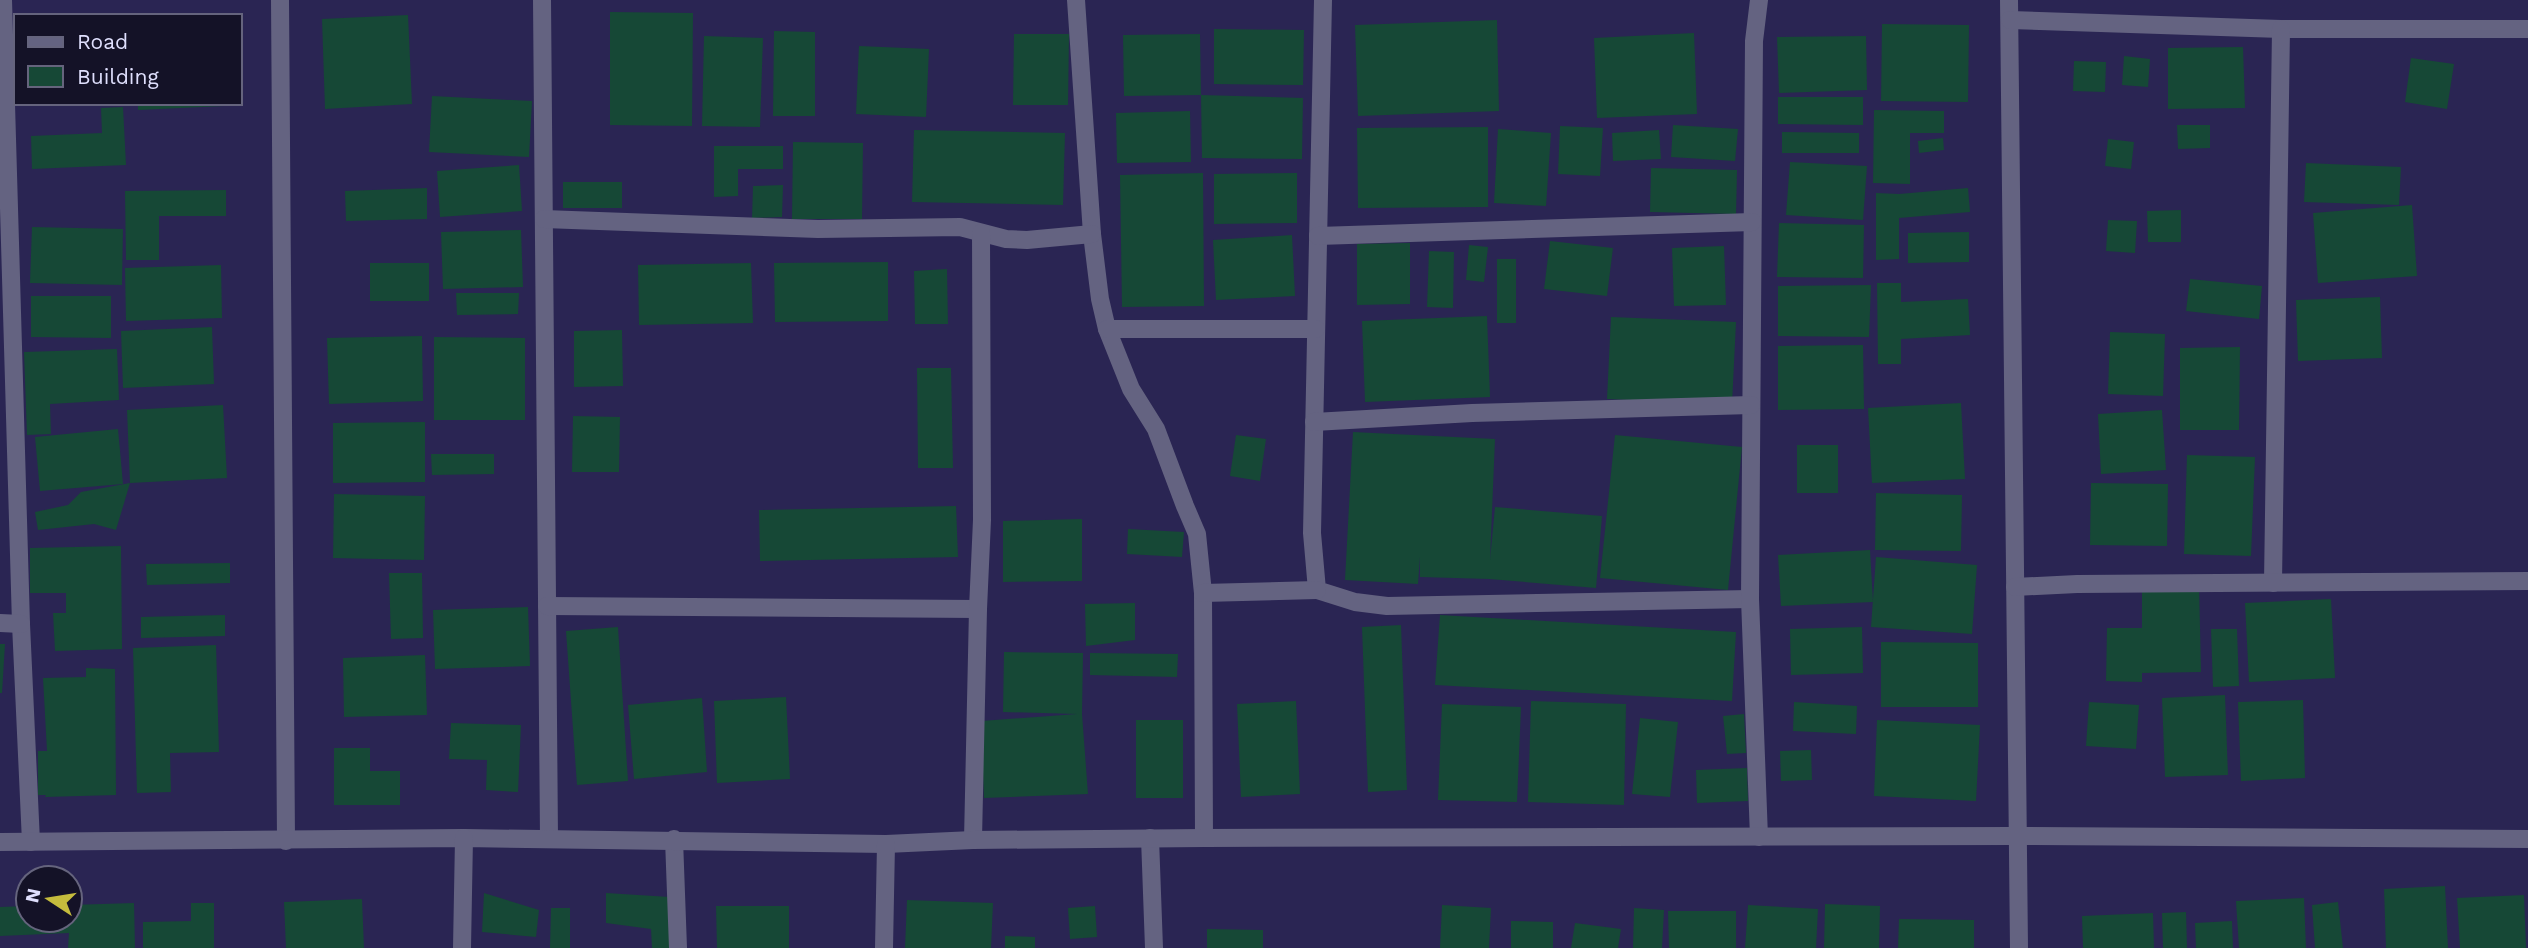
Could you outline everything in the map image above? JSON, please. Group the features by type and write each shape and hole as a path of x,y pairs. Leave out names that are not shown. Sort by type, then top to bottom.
{"street":[{"path":"3,0 7,353 31,842"},
{"path":"280,0 286,841"},
{"path":"542,0 550,838"},
{"path":"1076,0 1092,234 1100,299 1107,330 1131,389 1156,429 1198,534 1203,593 1204,838"},
{"path":"1317,590 1312,533 1323,0"},
{"path":"1759,0 1754,41 1750,599 1759,837"},
{"path":"2009,0 2019,948"},
{"path":"2010,20 2281,29 2528,29"},
{"path":"2273,583 2281,29"},
{"path":"544,219 818,229 960,227 1006,239 1027,240 1092,234"},
{"path":"1318,236 1752,222"},
{"path":"973,840 982,520 981,233"},
{"path":"1107,330 1316,329"},
{"path":"1314,422 1472,413 1751,405"},
{"path":"2015,587 2528,581"},
{"path":"1203,593 1317,590 1355,602 1387,606 1750,599"},
{"path":"547,606 978,608"},
{"path":"0,623 21,624"},
{"path":"0,842 550,838 886,844 1150,838 2017,836 2528,839"},
{"path":"463,948 464,838"},
{"path":"1150,838 1154,948"},
{"path":"674,839 678,948"},
{"path":"884,948 886,844"}],"building":[{"path":"610,12 693,13 692,126 610,125"},
{"path":"408,15 412,104 325,109 322,19"},
{"path":"1497,20 1499,111 1358,116 1355,25"},
{"path":"1882,24 1969,25 1968,102 1881,101"},
{"path":"1214,29 1304,30 1303,85 1214,84"},
{"path":"774,31 815,32 815,116 773,116"},
{"path":"1694,33 1697,114 1597,118 1594,38"},
{"path":"1014,34 1069,34 1068,105 1013,105"},
{"path":"1200,34 1201,95 1124,96 1123,35"},
{"path":"704,36 763,38 760,127 702,126"},
{"path":"1866,36 1867,90 1779,93 1777,37"},
{"path":"859,46 929,49 926,117 856,114"},
{"path":"2243,47 2245,108 2168,109 2168,48"},
{"path":"2124,56 2150,59 2148,87 2122,85"},
{"path":"2411,58 2454,64 2447,109 2405,102"},
{"path":"2074,61 2106,62 2105,92 2073,91"},
{"path":"1201,95 1303,98 1302,159 1202,158"},
{"path":"432,96 532,101 529,157 429,152"},
{"path":"1778,97 1863,97 1863,125 1778,124"},
{"path":"138,105 224,105 224,106 138,110"},
{"path":"123,107 126,165 32,169 31,136 102,133 101,108"},
{"path":"1874,110 1944,111 1944,133 1910,133 1910,184 1873,183"},
{"path":"1190,111 1191,162 1117,163 1116,113"},
{"path":"1673,125 1738,129 1735,161 1671,157"},
{"path":"2177,125 2210,125 2210,148 2178,149"},
{"path":"1560,126 1603,128 1600,176 1558,174"},
{"path":"1488,127 1488,207 1358,208 1357,128"},
{"path":"1498,129 1551,133 1546,206 1494,203"},
{"path":"914,130 1065,133 1063,205 912,202"},
{"path":"1659,130 1661,159 1613,161 1612,133"},
{"path":"1782,132 1859,133 1859,153 1782,153"},
{"path":"1943,138 1944,150 1919,153 1918,141"},
{"path":"2108,139 2134,142 2131,169 2105,166"},
{"path":"793,142 863,143 862,219 792,219"},
{"path":"714,146 783,146 783,169 738,169 738,196 714,197"},
{"path":"1790,162 1867,166 1863,220 1786,215"},
{"path":"2306,163 2401,167 2399,205 2304,202"},
{"path":"519,165 522,211 440,217 437,171"},
{"path":"1651,168 1737,170 1736,214 1650,212"},
{"path":"1203,173 1204,306 1122,307 1120,175"},
{"path":"1297,173 1297,223 1214,224 1214,174"},
{"path":"563,182 622,182 622,208 563,208"},
{"path":"783,185 782,217 752,218 753,186"},
{"path":"427,188 427,219 346,221 345,191"},
{"path":"1968,188 1970,212 1899,218 1899,259 1876,260 1876,193 1899,194"},
{"path":"226,190 226,216 159,216 159,260 126,260 125,191"},
{"path":"2412,205 2417,276 2318,283 2313,213"},
{"path":"2181,210 2181,242 2148,242 2147,211"},
{"path":"2108,220 2137,221 2135,253 2106,251"},
{"path":"1779,223 1864,225 1863,278 1777,277"},
{"path":"32,227 123,229 122,285 30,283"},
{"path":"521,230 523,287 443,289 441,232"},
{"path":"1969,232 1969,262 1908,263 1908,233"},
{"path":"1292,235 1295,296 1216,300 1213,240"},
{"path":"1550,241 1613,248 1607,296 1544,289"},
{"path":"1410,243 1410,304 1357,305 1357,244"},
{"path":"1469,245 1488,247 1484,282 1466,280"},
{"path":"1724,246 1726,305 1674,306 1672,248"},
{"path":"1429,251 1454,252 1453,308 1427,307"},
{"path":"1497,259 1516,259 1516,323 1497,323"},
{"path":"888,262 888,321 775,322 774,263"},
{"path":"370,263 429,263 429,301 370,301"},
{"path":"751,263 753,323 639,325 638,265"},
{"path":"221,265 222,318 126,321 125,268"},
{"path":"947,269 948,324 915,324 914,271"},
{"path":"2190,279 2262,286 2259,319 2186,311"},
{"path":"1877,283 1901,283 1901,302 1968,299 1970,335 1901,339 1901,364 1878,364"},
{"path":"1871,285 1869,337 1778,336 1778,286"},
{"path":"456,293 519,293 518,314 457,315"},
{"path":"31,296 111,296 111,338 31,337"},
{"path":"2380,297 2382,358 2298,361 2296,300"},
{"path":"1487,316 1490,397 1365,402 1362,321"},
{"path":"1611,317 1736,322 1732,404 1607,399"},
{"path":"212,327 214,384 123,388 121,331"},
{"path":"622,330 623,386 574,387 574,331"},
{"path":"2110,332 2165,334 2163,396 2108,394"},
{"path":"422,336 423,401 329,404 327,338"},
{"path":"434,337 525,338 525,420 434,420"},
{"path":"1863,345 1864,409 1778,410 1778,346"},
{"path":"2240,347 2239,430 2180,430 2180,348"},
{"path":"117,349 119,400 50,404 51,434 27,435 24,352"},
{"path":"917,368 951,368 953,468 918,468"},
{"path":"1961,403 1965,479 1872,483 1868,408"},
{"path":"223,405 227,478 130,483 127,410"},
{"path":"2162,410 2166,470 2101,474 2098,414"},
{"path":"573,416 620,417 619,472 572,472"},
{"path":"425,422 425,482 333,483 333,423"},
{"path":"118,429 123,484 40,491 35,437"},
{"path":"1353,432 1495,439 1490,560 1495,507 1602,516 1596,588 1489,579 1420,577 1420,557 1418,584 1345,580"},
{"path":"1236,435 1266,439 1260,481 1230,476"},
{"path":"1615,435 1742,447 1728,590 1600,578"},
{"path":"1797,445 1838,445 1838,493 1797,493"},
{"path":"431,454 494,454 494,474 432,475"},
{"path":"2187,455 2255,457 2251,556 2184,554"},
{"path":"130,483 116,530 94,524 38,530 35,512 68,505 81,492"},
{"path":"2091,483 2168,484 2167,546 2090,545"},
{"path":"1876,493 1962,495 1961,551 1875,550"},
{"path":"334,494 425,496 424,560 333,558"},
{"path":"956,506 958,557 760,561 759,510"},
{"path":"1082,519 1082,581 1003,582 1003,521"},
{"path":"1128,529 1184,532 1182,557 1127,554"},
{"path":"121,546 122,649 55,651 53,613 66,613 66,593 30,593 30,548"},
{"path":"1870,550 1873,602 1781,606 1778,555"},
{"path":"1876,557 1977,565 1972,634 1871,627"},
{"path":"230,563 230,583 147,585 146,564"},
{"path":"389,573 422,573 423,638 391,639"},
{"path":"2142,584 2199,584 2201,672 2142,673 2142,682 2106,681 2107,628 2142,628"},
{"path":"2331,599 2335,678 2249,682 2245,603"},
{"path":"1135,603 1135,640 1086,646 1085,604"},
{"path":"528,607 530,666 435,669 433,610"},
{"path":"225,615 225,636 141,638 141,617"},
{"path":"1440,615 1736,632 1732,701 1435,685"},
{"path":"1401,625 1407,790 1368,792 1362,627"},
{"path":"618,627 628,781 577,785 566,631"},
{"path":"1862,627 1863,673 1791,675 1790,629"},
{"path":"2211,629 2237,629 2239,686 2213,687"},
{"path":"1881,642 1978,643 1978,707 1881,707"},
{"path":"0,644 5,644 2,693 0,693"},
{"path":"216,645 219,752 170,753 171,792 137,793 133,648"},
{"path":"1004,652 1083,653 1082,714 1088,794 984,798 981,721 1077,714 1003,712"},
{"path":"1090,653 1178,654 1177,677 1090,675"},
{"path":"425,655 427,715 344,717 343,658"},
{"path":"86,668 115,669 116,795 38,795 38,751 47,751 43,678 86,677"},
{"path":"2225,695 2228,775 2165,777 2162,698"},
{"path":"786,697 790,779 717,783 714,701"},
{"path":"702,698 707,772 634,779 628,705"},
{"path":"2303,700 2305,778 2241,781 2238,702"},
{"path":"1296,701 1300,794 1241,797 1237,704"},
{"path":"1531,701 1626,704 1624,805 1528,802"},
{"path":"1794,702 1857,706 1856,734 1793,731"},
{"path":"2089,702 2139,705 2136,749 2086,746"},
{"path":"1442,704 1521,707 1517,802 1438,800"},
{"path":"1744,714 1746,753 1727,754 1723,716"},
{"path":"1640,718 1678,722 1670,797 1632,794"},
{"path":"1136,720 1183,720 1183,798 1136,798"},
{"path":"1877,720 1980,725 1976,801 1874,796"},
{"path":"451,723 521,725 518,792 486,790 487,760 449,759"},
{"path":"334,748 370,748 370,771 400,771 400,805 334,805"},
{"path":"1811,750 1812,780 1781,781 1780,751"},
{"path":"1747,768 1748,801 1697,803 1696,770"},
{"path":"2445,886 2448,948 2386,948 2384,889"},
{"path":"484,893 539,910 536,937 482,932"},
{"path":"606,893 670,897 672,948 652,948 651,929 606,923"},
{"path":"2524,895 2526,948 2460,948 2457,898"},
{"path":"2304,898 2306,948 2239,948 2236,901"},
{"path":"362,899 364,948 286,948 284,902"},
{"path":"907,900 993,903 991,948 905,948"},
{"path":"2338,902 2343,948 2315,948 2312,905"},
{"path":"134,903 135,948 68,948 69,934 84,934 84,905"},
{"path":"191,903 214,903 214,948 143,948 143,922 191,921"},
{"path":"1825,904 1880,906 1879,948 1824,948"},
{"path":"1442,905 1491,908 1489,948 1440,948"},
{"path":"1748,905 1818,909 1816,948 1745,948"},
{"path":"14,906 14,934 46,934 0,936 0,907"},
{"path":"716,906 789,906 789,948 717,948"},
{"path":"1095,906 1097,937 1070,939 1068,908"},
{"path":"551,908 570,908 570,948 550,948"},
{"path":"1634,908 1664,910 1662,948 1633,948"},
{"path":"1668,911 1736,911 1736,948 1669,948"},
{"path":"2186,912 2187,948 2163,948 2162,913"},
{"path":"2153,913 2154,948 2083,948 2082,916"},
{"path":"1899,919 1974,920 1974,948 1898,948"},
{"path":"1511,921 1553,922 1553,948 1511,948"},
{"path":"2232,921 2233,948 2196,948 2195,923"},
{"path":"1575,923 1621,929 1618,948 1571,948"},
{"path":"1207,929 1263,930 1263,948 1207,948"},
{"path":"1005,936 1035,937 1035,948 1005,948"}]}
